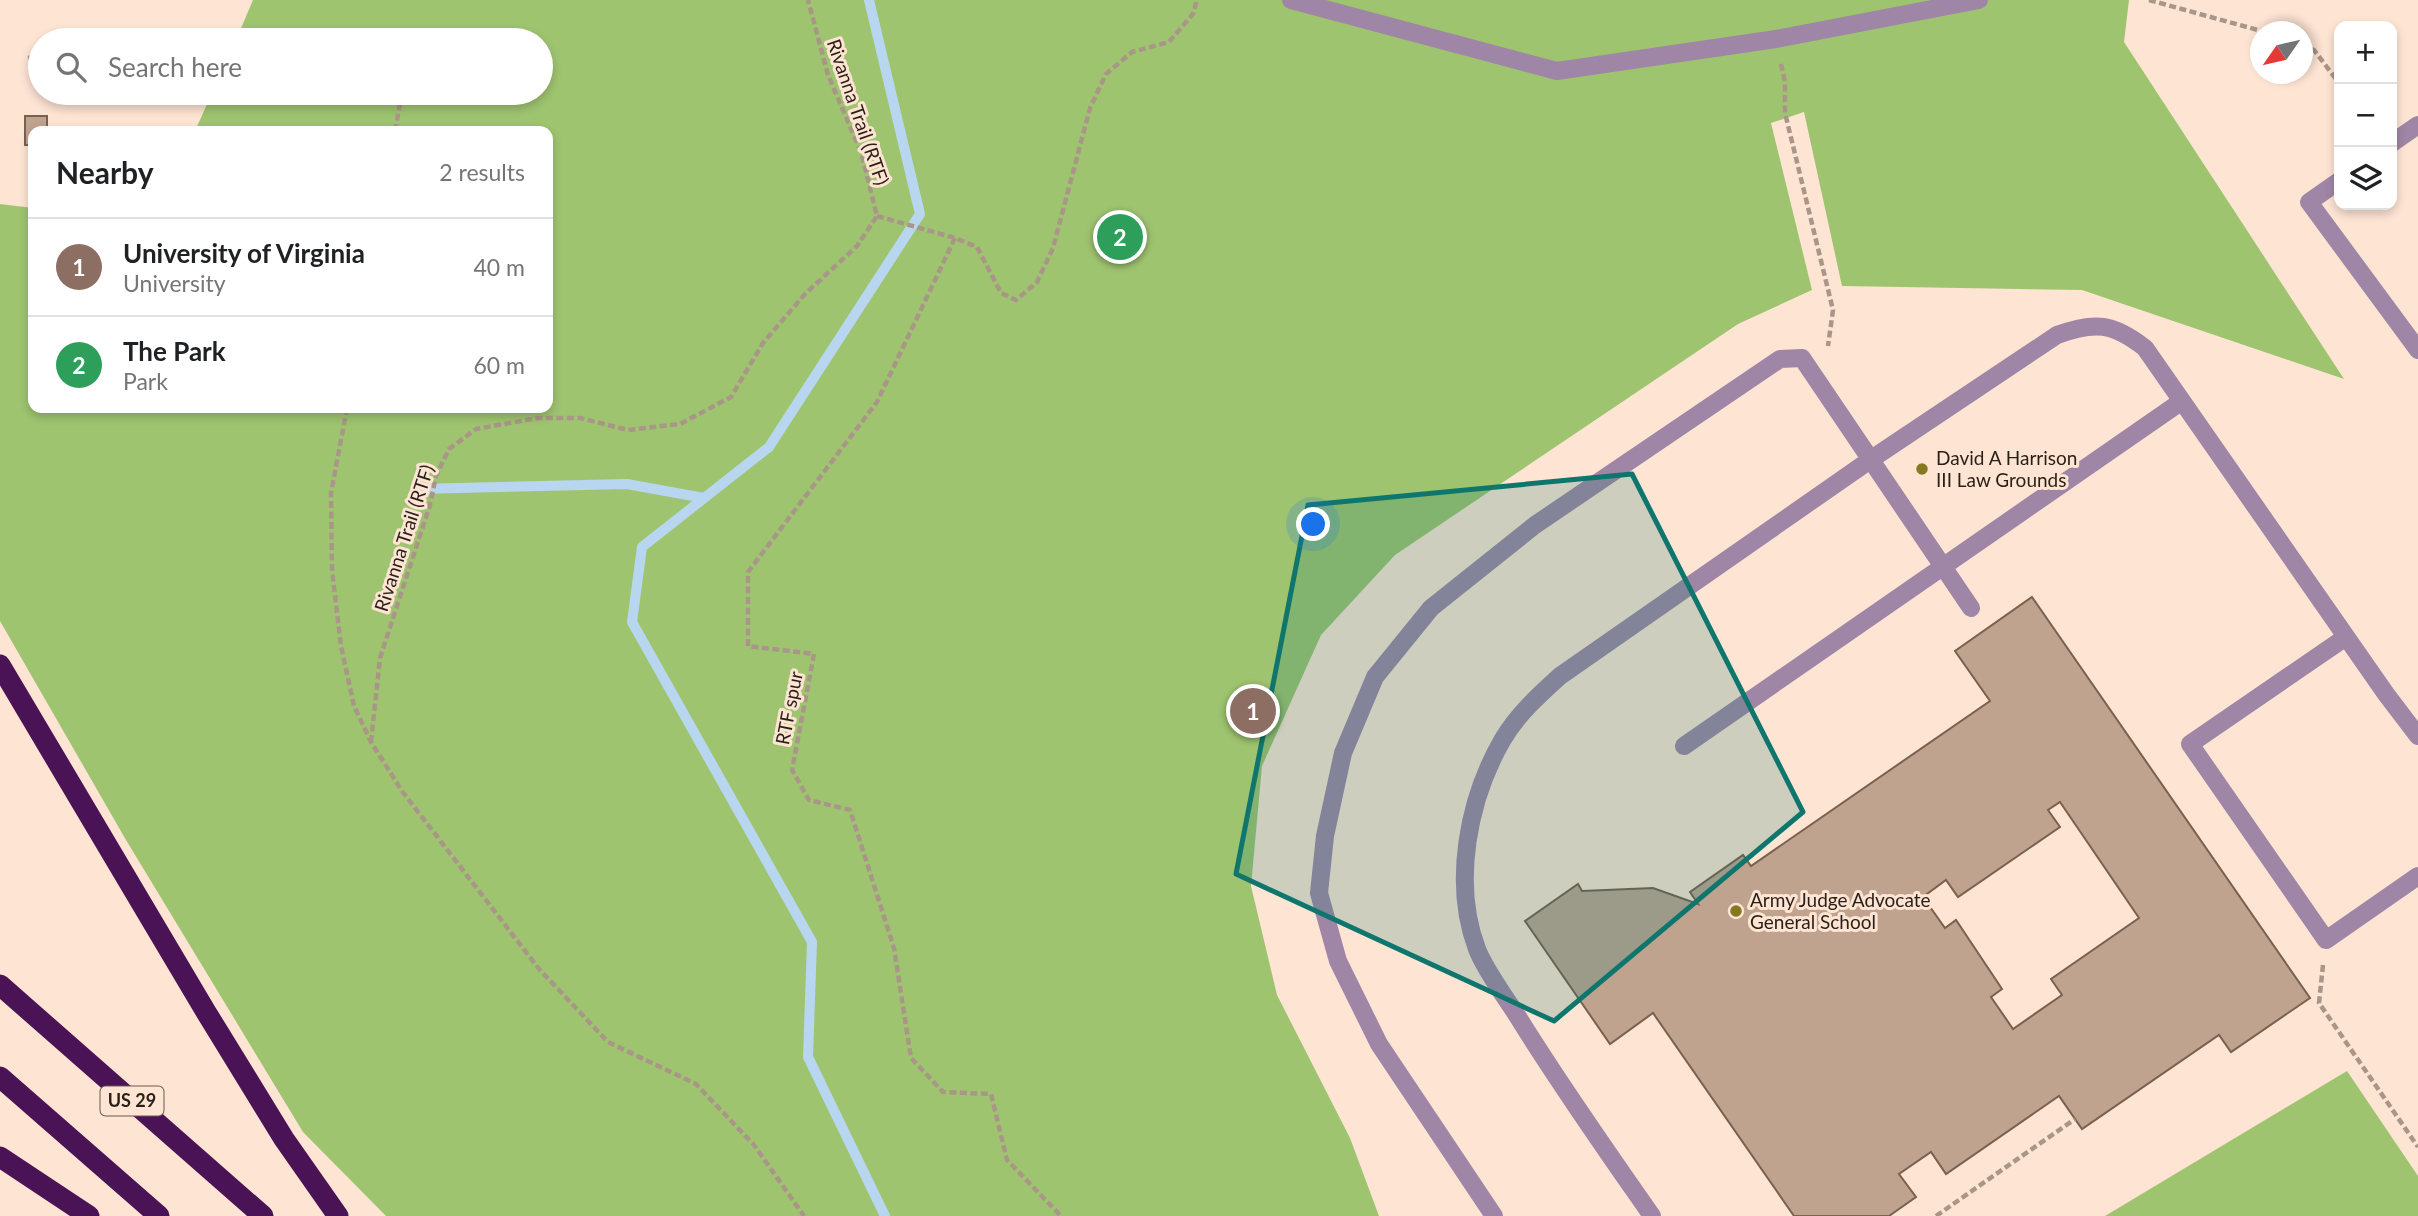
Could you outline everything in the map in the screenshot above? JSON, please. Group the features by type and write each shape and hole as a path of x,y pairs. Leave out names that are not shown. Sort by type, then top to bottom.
{"highway":[{"path":"0,666 213,1024 284,1139 338,1216"},
{"name":"US 29","path":"0,985 263,1216"},
{"path":"0,1077 159,1216"},
{"path":"0,1157 89,1216"}],"street":[{"path":"1291,0 1557,71 1776,39 1979,0"},
{"path":"2397,141 2415,133"},
{"path":"2334,184 2309,202 2418,350"},
{"path":"1652,1216 1555,1078 1477,950 1468,915 1465,869 1468,832 1483,779 1504,737 1533,701 1560,676 1870,460 2057,335 2081,326 2101,325 2125,332 2145,348 2418,736"},
{"path":"1494,1216 1379,1044 1338,961 1319,893 1325,836 1343,753 1375,677 1432,608 1535,525 1780,359 1802,358 1971,608"},
{"path":"1684,746 2182,401"},
{"path":"2346,637 2190,744 2326,940 2418,876"}],"path":[{"name":"Rivanna Trail (RTF)","path":"371,741 380,658 430,505 436,476 449,449 476,429 538,418 580,418 628,430 680,424 731,397 763,343 806,294 857,246 877,216 861,152 828,75 808,0"},
{"path":"877,216 977,247 1001,293 1016,300 1037,282 1053,248 1090,108 1106,74 1132,52 1169,41 1192,14 1197,0"},
{"path":"2149,0 2250,28"},
{"path":"2313,50 2334,76"},
{"path":"1785,82 1785,113 1833,310 1827,350"},
{"path":"396,126 400,105"},
{"name":"RTF spur","path":"955,238 877,402 748,572 748,646 814,654 792,770 809,800 850,810 894,948 911,1058 943,1092 991,1094 1007,1160 1060,1216"},
{"path":"346,413 331,493 331,570 341,646 349,682 355,706 371,741 402,791 539,969 608,1042 696,1084 754,1146 804,1216"},
{"path":"2326,940 2319,1003 2418,1147"},
{"path":"1937,1216 2075,1119"}],"highlighted area":[{"path":"1632,474 1803,812 1554,1021 1236,874 1308,505"}],"green space":[{"path":"253,0 2129,0 2124,42 2344,379 2082,290 1842,286 1804,112 1771,123 1812,290 1738,324 1395,555 1321,635 1262,766 1251,886 1277,995 1350,1138 1379,1216 386,1216 303,1132 126,840 0,621 0,204 28,207 28,413 553,413 553,126 197,126 207,105 553,105 553,28 241,28"},
{"path":"2347,1071 2418,1176 2418,1216 2105,1216"}],"building":[{"path":"25,116 47,116 47,126 28,126 28,145 25,145"},
{"name":"Army Judge Advocate General School","path":"2032,597 2310,998 2231,1052 2219,1035 2082,1129 2059,1096 1946,1174 1931,1152 1899,1174 1916,1197 1889,1216 1794,1216 1653,1013 1610,1044 1525,921 1578,884 1582,891 1653,888 1698,904 1690,892 1743,855 1751,866 1990,701 1955,651","holes":["2060,802 2139,918 2051,979 2062,995 2013,1029 1991,997 2002,989 1956,920 1945,928 1923,897 1946,880 1958,897 2060,827 2048,810"]}],"waterway":[{"path":"869,0 920,214 769,447 642,547 632,622 812,942 808,1057 885,1216"},
{"path":"418,489 627,484 704,498"}],"place":[{"name":"The Park","path":"1120,237"},
{"name":"David A Harrison III Law Grounds","path":"1922,469"},
{"name":"University of Virginia","path":"1253,711"},
{"name":"Army Judge Advocate General School","path":"1736,911"}]}
